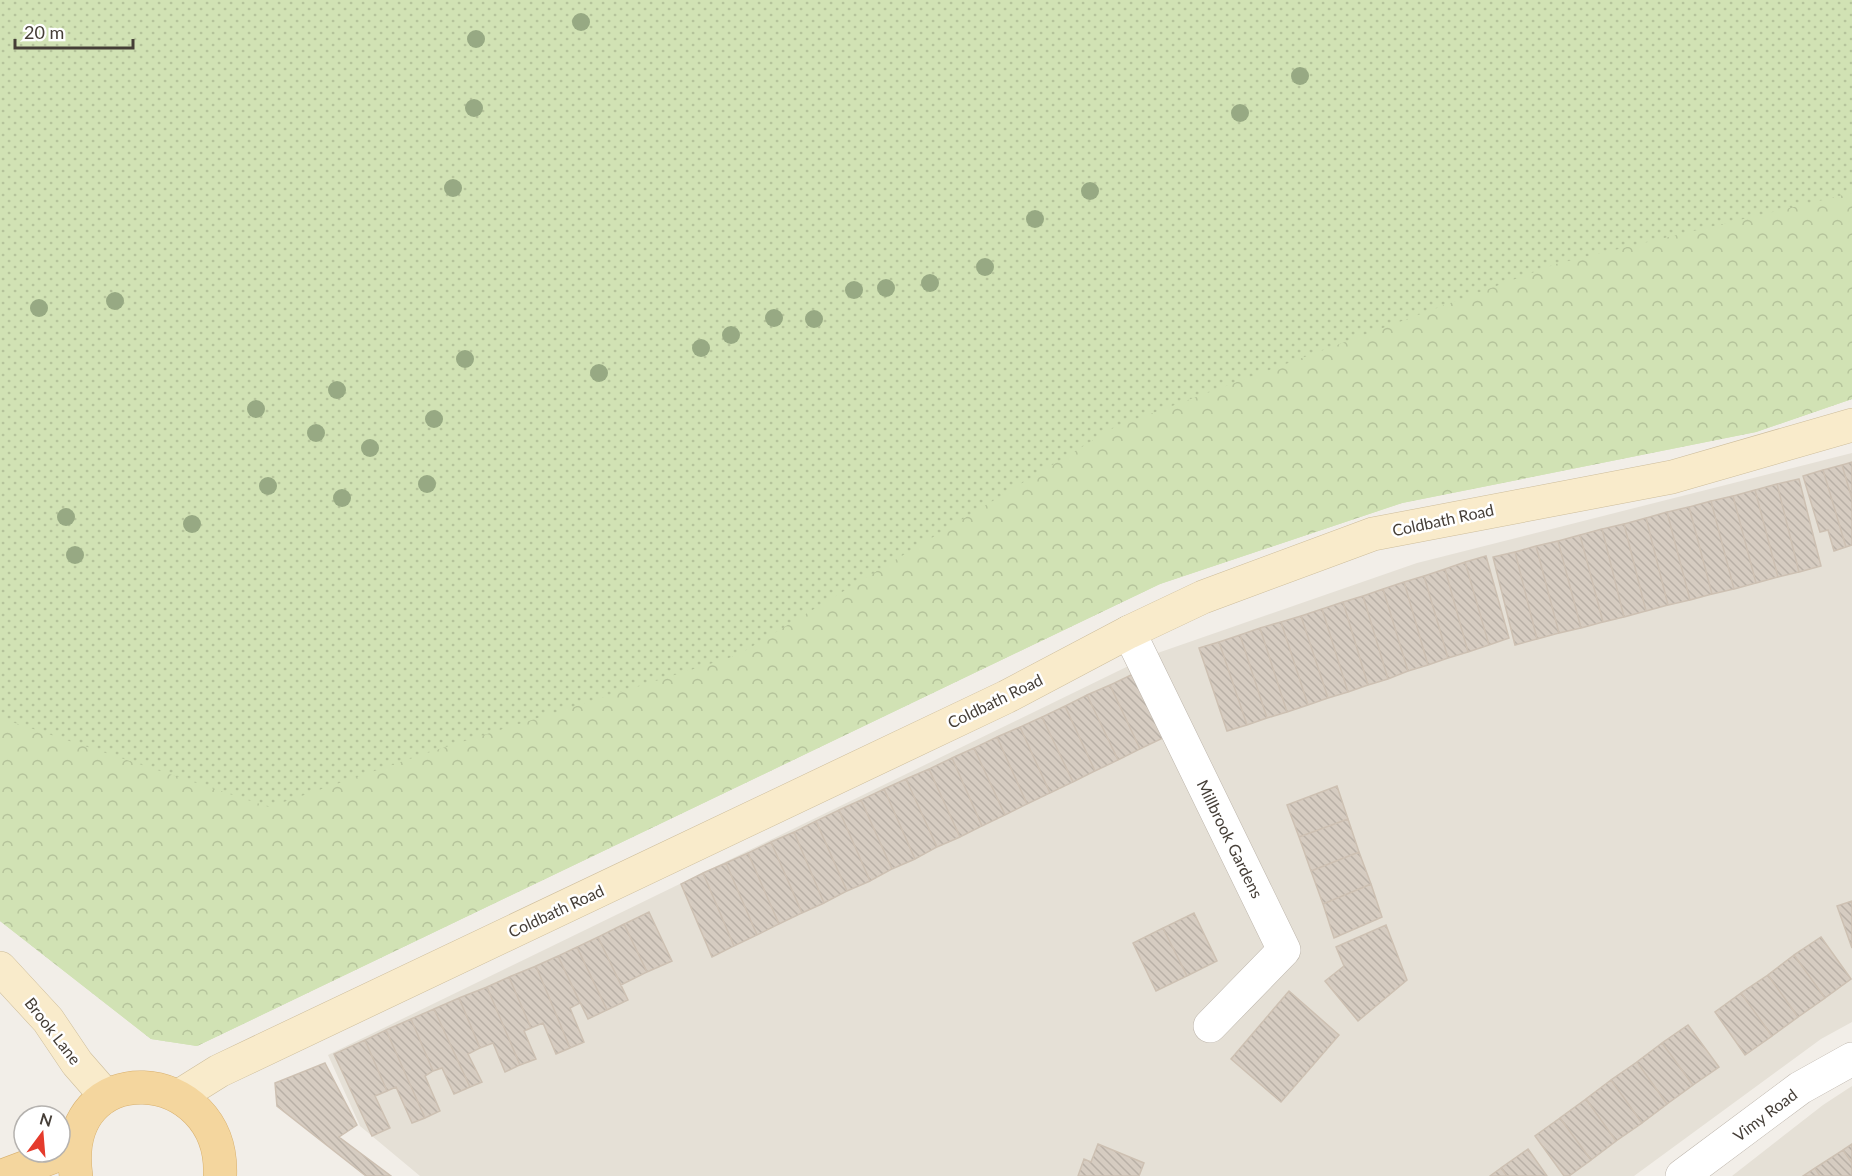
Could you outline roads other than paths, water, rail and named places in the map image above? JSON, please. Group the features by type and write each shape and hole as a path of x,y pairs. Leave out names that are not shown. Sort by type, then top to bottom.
{"main road":[{"name":"Coldbath Road","path":"179,1096 219,1071 1006,697 1129,632 1203,597 1373,534 1484,511 1672,477 1852,425"},
{"name":"Brook Lane","path":"0,968 48,1020 78,1063 105,1095"},
{"path":"2,1176 75,1162 82,1124 105,1095 124,1087 150,1086 179,1096 201,1116 229,1170"}],"street":[{"name":"Millbrook Gardens","path":"1129,632 1284,950 1210,1026"},
{"name":"Vimy Road","path":"1683,1176 1800,1088 1852,1059"}]}
